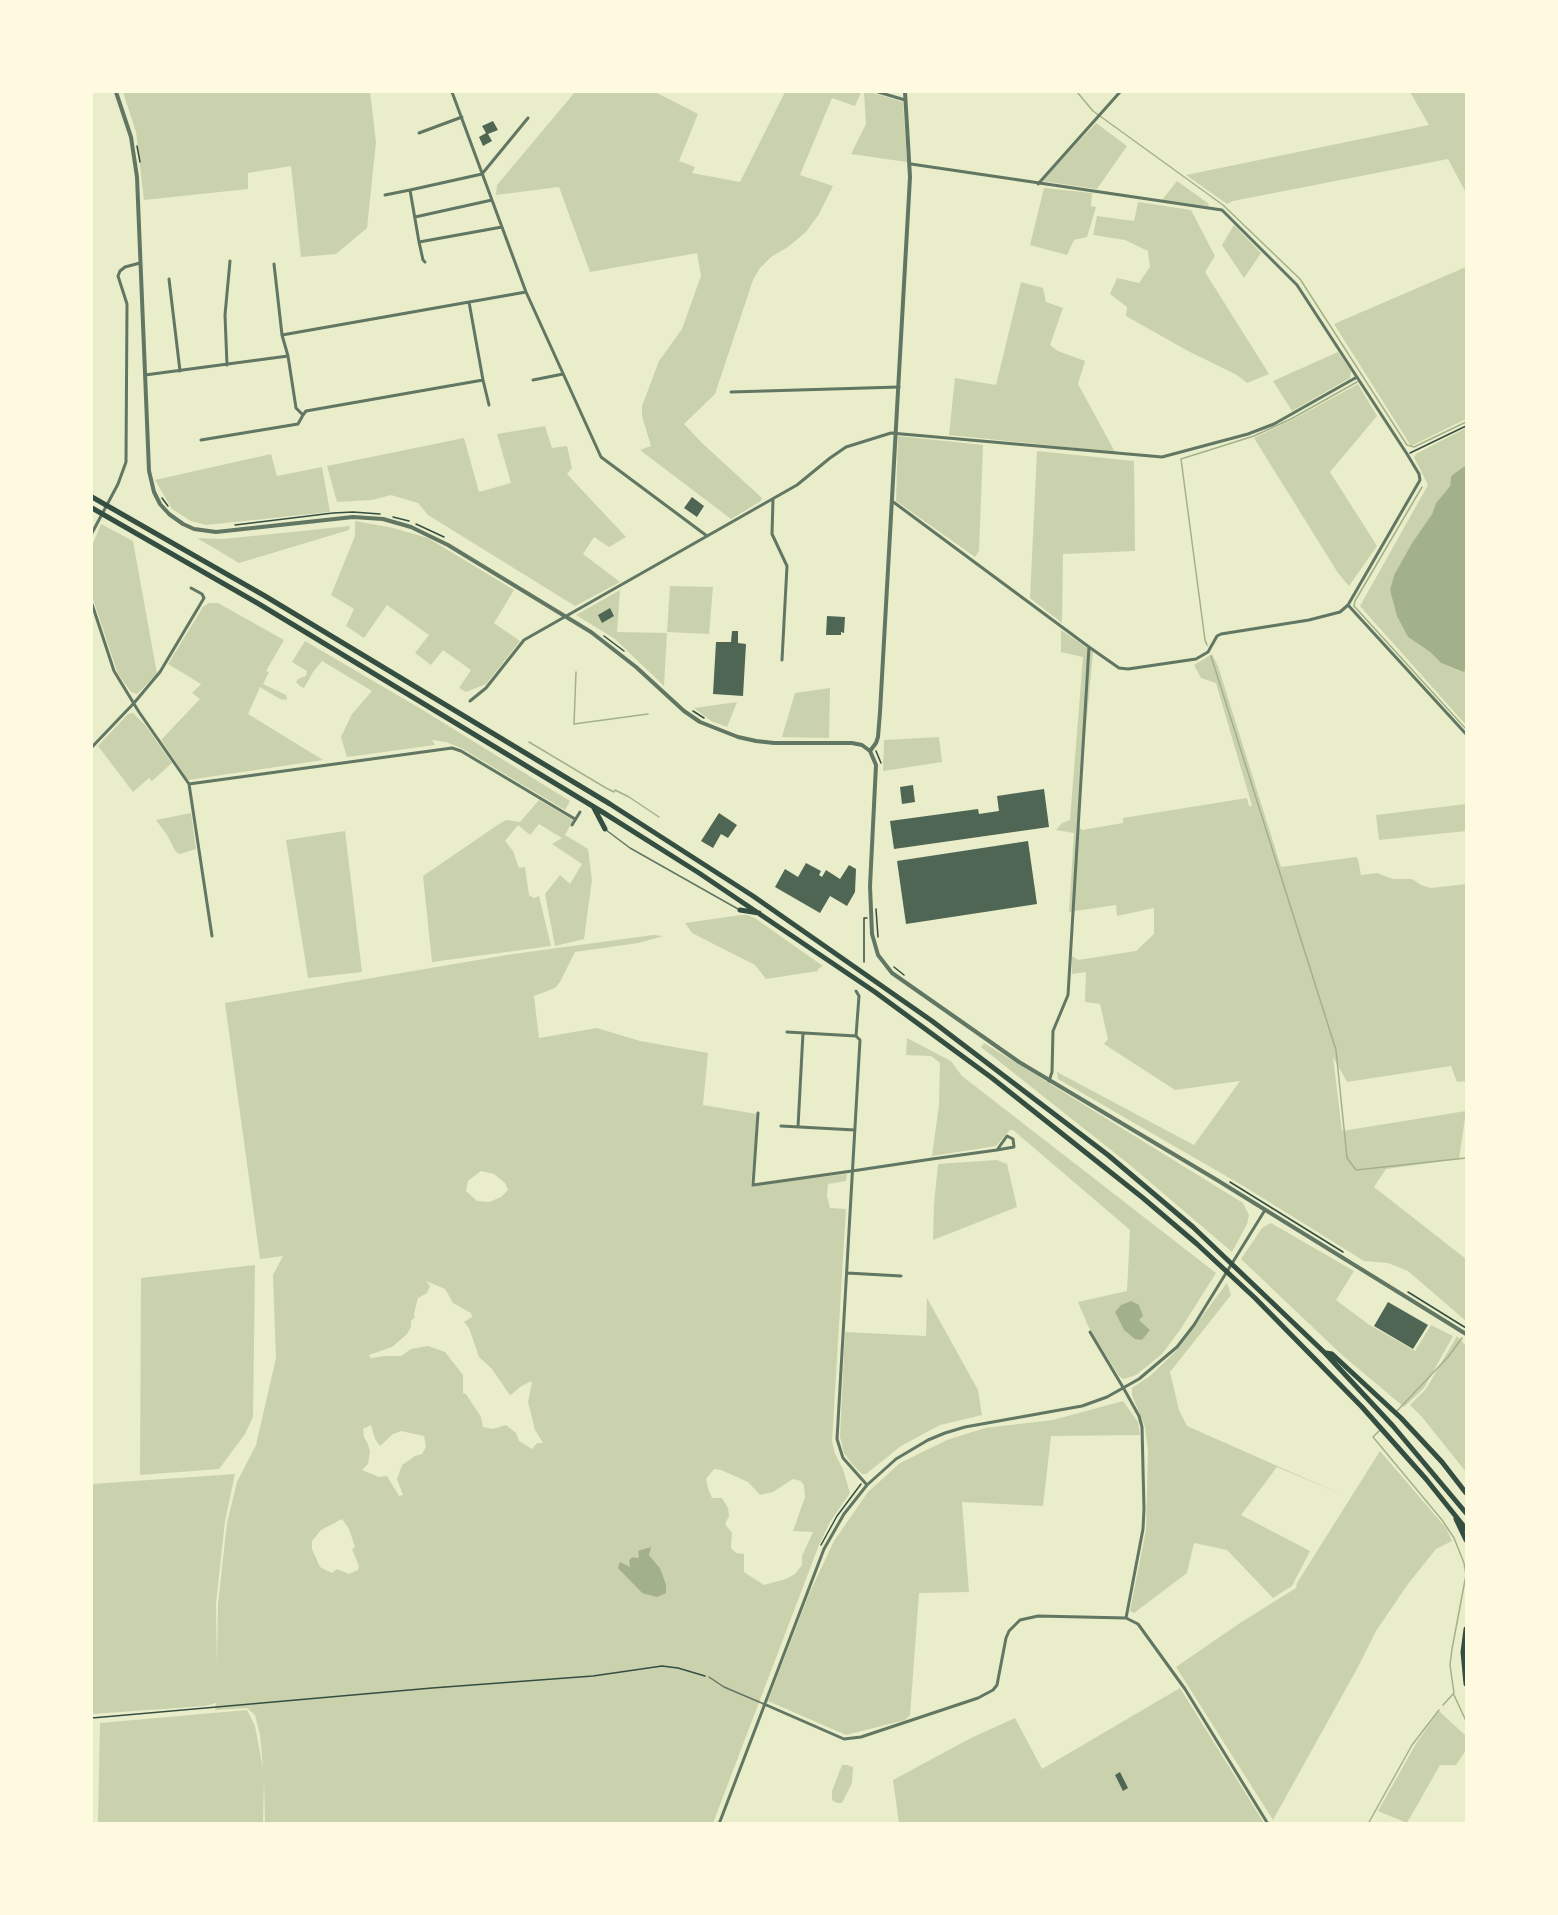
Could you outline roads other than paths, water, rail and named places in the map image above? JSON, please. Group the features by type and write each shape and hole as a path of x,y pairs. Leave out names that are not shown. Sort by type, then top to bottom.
{"highway":[{"path":"92,497 205,561 619,810 753,896 878,982 1017,1084 1150,1190 1250,1279 1325,1353 1386,1418 1467,1513"},
{"path":"92,508 200,570 593,806 760,913 875,992 993,1078 1135,1191 1255,1298 1322,1364 1378,1424 1467,1529"},
{"path":"593,806 606,829"},
{"path":"740,910 760,913"},
{"path":"1325,1353 1332,1354 1394,1411 1442,1462 1467,1493"},
{"path":"1453,1512 1467,1540"},
{"path":"1467,1629 1463,1642 1467,1684"}],"street":[{"path":"117,92 135,156 150,482 160,504 169,514 183,524 216,532 343,517 368,517 399,523 438,540 566,616 614,648 684,711 700,722 738,737 774,743 862,745 870,751 874,758 876,775 870,874 874,944 879,956 892,973 984,1039 1049,1081 1467,1334"},
{"path":"452,92 526,292 601,457 707,536"},
{"path":"878,92 905,100"},
{"path":"870,751 878,738 911,164 905,92"},
{"path":"1038,184 1120,92"},
{"path":"419,133 462,117"},
{"path":"385,195 483,174 528,118"},
{"path":"892,501 1089,647 1122,669 1137,669 1178,663 1203,656 1208,652 1217,636 1221,634 1333,615 1345,609 1419,483 1419,474 1407,454 1297,285 1222,210 911,164"},
{"path":"410,190 425,262"},
{"path":"415,217 492,200"},
{"path":"419,242 502,227"},
{"path":"227,365 225,315 230,261"},
{"path":"92,533 118,484 126,462 128,327 127,304 118,276 125,267 141,263"},
{"path":"274,264 282,335 288,356 296,408 303,415"},
{"path":"169,279 180,370"},
{"path":"282,335 526,292"},
{"path":"469,302 489,405"},
{"path":"145,375 288,356"},
{"path":"533,380 563,374"},
{"path":"470,701 486,688 524,640 797,485 846,447 891,433 1162,457 1248,434 1274,424 1357,377"},
{"path":"201,440 298,424 306,411 483,380"},
{"path":"731,392 899,387"},
{"path":"773,499 772,534 787,566 782,660"},
{"path":"92,747 160,672 203,601 202,594 191,588"},
{"path":"92,604 114,671 189,784 212,936"},
{"path":"1348,605 1467,734"},
{"path":"1049,1081 1052,1072 1053,1031 1068,995 1089,647"},
{"path":"189,784 452,748 461,751 575,819"},
{"path":"572,825 580,812"},
{"path":"856,992 859,996 856,1036"},
{"path":"787,1032 856,1036 860,1040 837,1439 843,1458 867,1485"},
{"path":"798,1127 803,1033"},
{"path":"758,1113 753,1185 997,1150 1014,1147 1013,1138 1007,1136 997,1150"},
{"path":"781,1126 855,1130"},
{"path":"719,1824 824,1549 844,1514 867,1485 904,1454 928,1440 965,1427 1082,1406 1124,1389 1177,1347 1194,1325 1265,1210"},
{"path":"847,1273 901,1276"},
{"path":"1090,1332 1139,1416 1142,1427 1143,1529 1126,1618"},
{"path":"764,1704 844,1739 861,1737 978,1698 993,1690 999,1677 1006,1638 1009,1631 1020,1620 1038,1616 1126,1618 1138,1624 1185,1689 1268,1824"}],"lane":[{"path":"606,829 630,848 740,910"},
{"path":"709,1677 724,1687 764,1704"}],"waterway":[{"path":"1077,92 1093,111 1223,205 1300,279 1407,445 1414,447 1466,422"},
{"path":"1207,645 1181,459 1254,436 1291,419 1357,382"},
{"path":"1422,487 1354,606 1466,729"},
{"path":"1211,656 1336,1050 1347,1158 1356,1170 1466,1158"},
{"path":"576,672 574,724 648,714"},
{"path":"529,742 606,788 629,797 659,817"},
{"path":"1397,1411 1448,1357 1462,1338"},
{"path":"1380,1430 1373,1437 1442,1520 1454,1538 1464,1563 1466,1575 1450,1665 1454,1693 1443,1705"},
{"path":"1454,1695 1466,1721"},
{"path":"1368,1824 1412,1745 1439,1710"}]}
